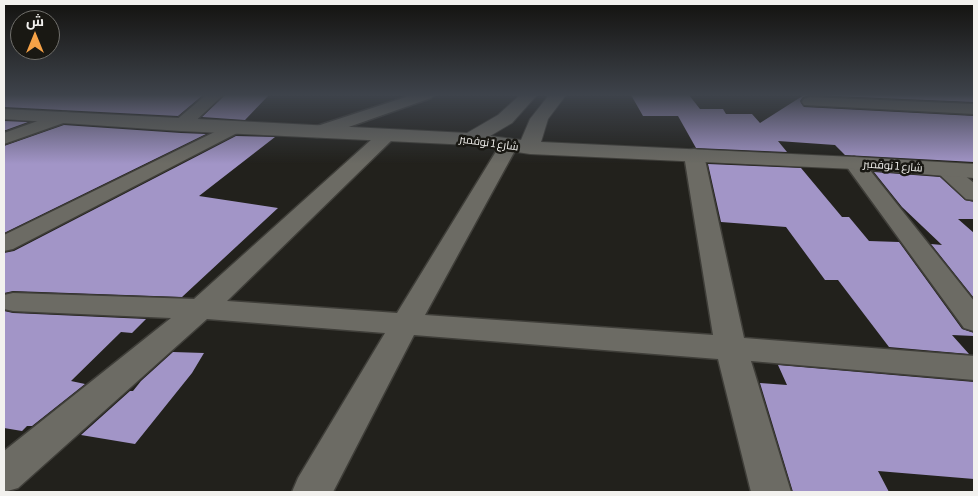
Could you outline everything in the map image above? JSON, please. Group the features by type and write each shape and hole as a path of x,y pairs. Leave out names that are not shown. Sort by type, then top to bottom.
{"main road":[{"name":"شارع 1 نوفمبر","path":"80,118 233,128 471,139 517,137 694,155 974,171"},
{"path":"513,118 517,137 539,118"}],"street":[{"path":"4,139 60,118"},
{"path":"181,125 189,118"},
{"path":"317,132 358,118"},
{"path":"4,244 233,128"},
{"path":"4,475 201,309 387,135"},
{"path":"312,492 405,324 517,137"},
{"path":"694,155 731,348 771,492"},
{"path":"854,163 974,321"},
{"path":"946,170 974,194"},
{"path":"13,302 201,309 974,368"}],"building":[{"path":"218,118 247,118 245,120"},
{"path":"679,118 756,118 760,123 768,118 974,118 974,162 845,155 835,145 778,141 787,152 696,148"},
{"path":"4,121 28,122 4,130"},
{"path":"64,125 206,134 4,233 4,146"},
{"path":"236,136 275,137 199,196 278,208 182,297 13,291 4,293 4,253 14,251"},
{"path":"708,164 801,168 842,217 849,217 869,241 899,242 962,329 974,333 974,336 952,335 969,354 889,347 838,280 825,280 786,227 721,222"},
{"path":"874,172 940,177 965,200 974,202 974,219 958,219 974,233 974,298 931,244 942,245 902,207"},
{"path":"4,311 146,319 132,333 121,332 71,381 85,384 32,426 27,426 22,431 4,428"},
{"path":"173,352 204,353 192,373 135,444 81,435 130,391 133,391 141,381"},
{"path":"778,365 974,382 974,479 878,471 889,492 793,492 760,383 787,385"}]}
